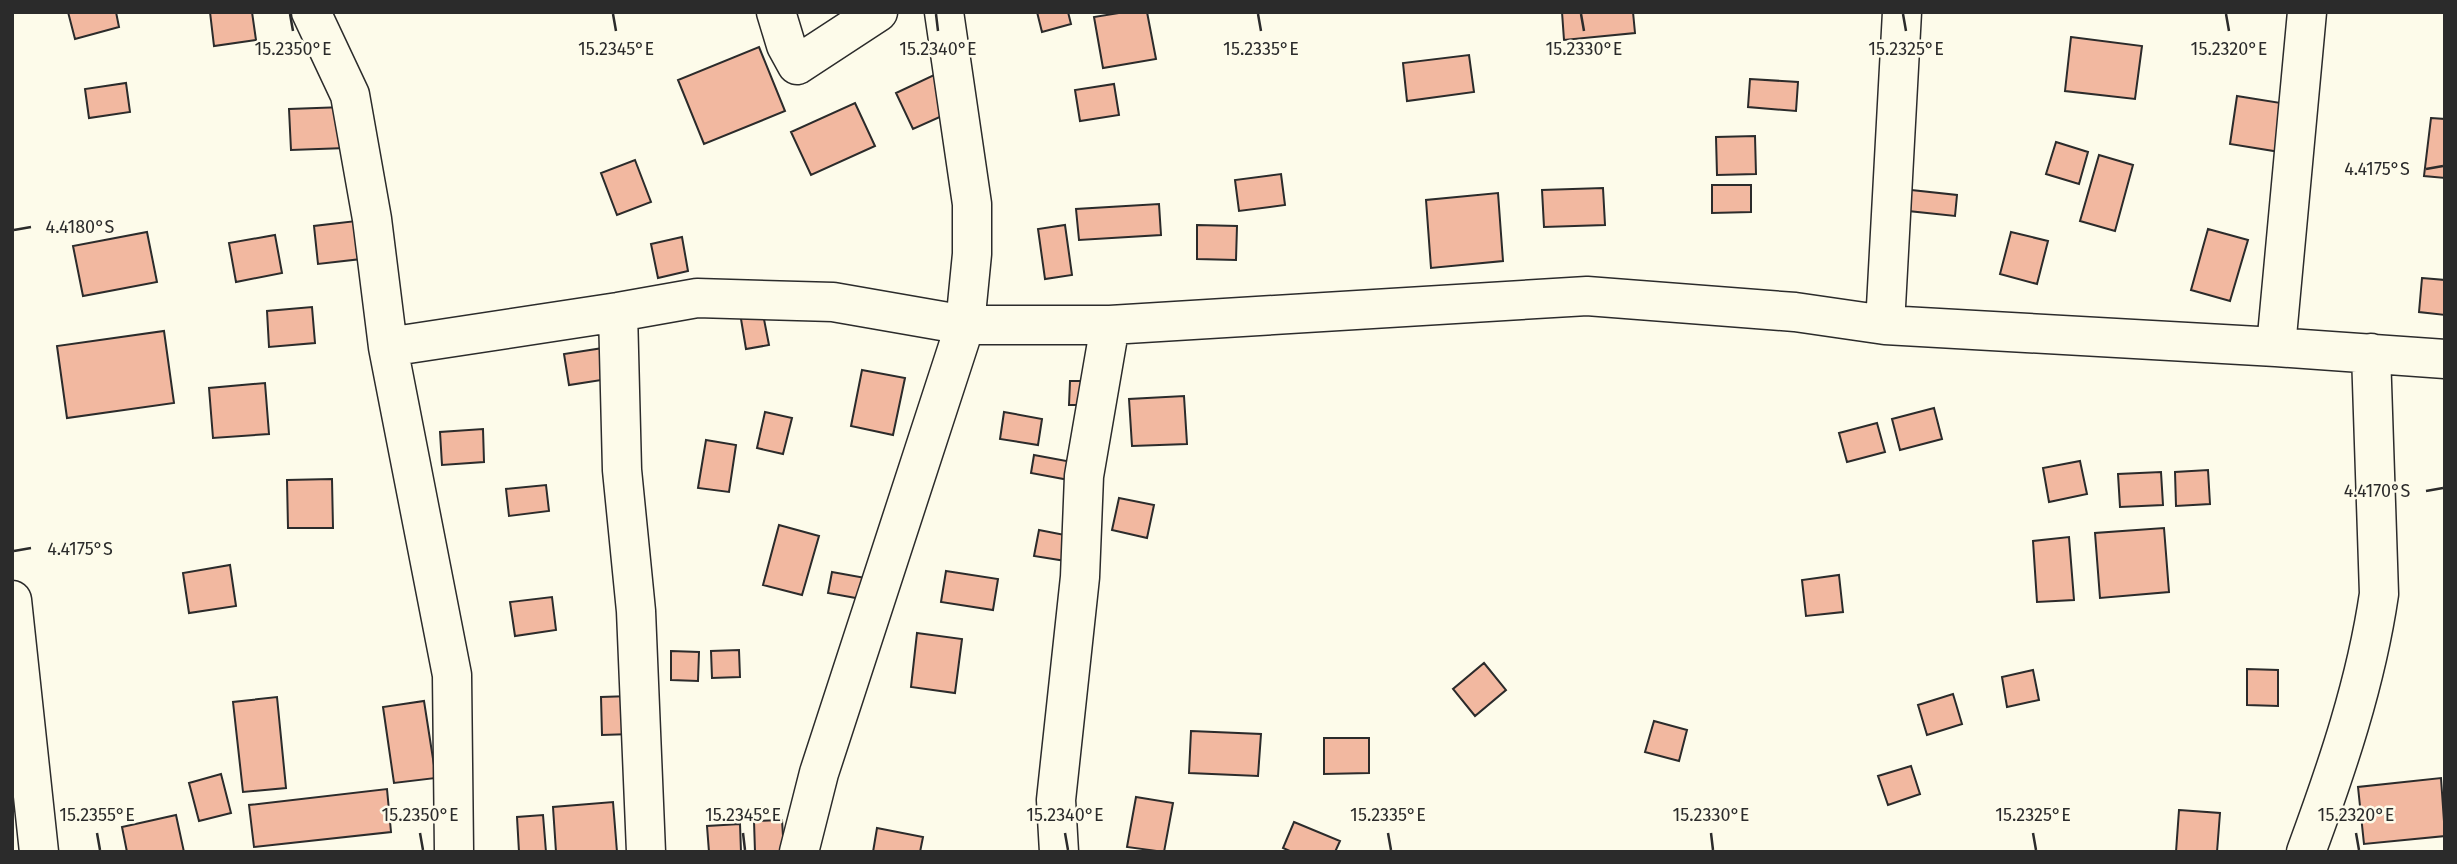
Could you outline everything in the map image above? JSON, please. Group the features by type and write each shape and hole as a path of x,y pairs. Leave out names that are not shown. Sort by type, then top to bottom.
{"street":[{"path":"311,12 350,95 372,219 387,347 452,675 454,852"},
{"path":"776,12 786,44 797,65 878,12"},
{"path":"799,852 819,773 965,325 972,254 972,204 944,12"},
{"path":"1885,325 1902,12"},
{"path":"2276,346 2307,12"},
{"path":"387,347 697,298 833,302 965,325 1110,325 1587,296 1795,312 1885,325 2276,346 2445,359"},
{"path":"618,312 622,470 636,611 646,852"},
{"path":"1059,852 1056,800 1080,577 1084,476 1110,325"},
{"path":"2306,852 2338,768 2375,625 2379,594 2371,353"},
{"path":"12,600 39,852"}],"building":[{"path":"68,12 116,12 119,27 75,39"},
{"path":"210,12 252,12 256,40 214,46"},
{"path":"1037,12 1068,12 1071,24 1042,32"},
{"path":"1147,12 1156,59 1103,68 1094,17"},
{"path":"1562,12 1633,12 1635,33 1564,40"},
{"path":"2071,37 2142,46 2135,99 2065,91"},
{"path":"759,47 785,111 704,144 678,80"},
{"path":"1469,55 1474,92 1407,101 1403,63"},
{"path":"934,75 951,112 913,129 896,93"},
{"path":"1750,79 1798,82 1796,111 1748,107"},
{"path":"126,83 130,112 89,118 85,89"},
{"path":"1114,84 1119,115 1080,121 1075,90"},
{"path":"2237,96 2287,104 2280,152 2230,144"},
{"path":"855,103 875,146 811,175 791,132"},
{"path":"344,107 346,148 291,150 289,109"},
{"path":"2431,118 2445,119 2445,178 2424,176"},
{"path":"1755,136 1756,174 1717,175 1716,137"},
{"path":"2056,142 2088,152 2079,184 2046,174"},
{"path":"2099,155 2133,165 2115,231 2080,221"},
{"path":"635,160 651,202 617,215 601,173"},
{"path":"1281,174 1285,205 1239,211 1235,180"},
{"path":"1712,185 1751,185 1751,212 1712,213"},
{"path":"1603,188 1605,225 1544,227 1542,190"},
{"path":"1902,189 1957,195 1955,216 1899,210"},
{"path":"1498,193 1503,261 1431,268 1426,200"},
{"path":"1159,204 1161,235 1079,240 1076,209"},
{"path":"356,221 361,259 318,264 314,226"},
{"path":"1065,225 1072,275 1045,279 1038,229"},
{"path":"1197,225 1237,226 1236,260 1197,259"},
{"path":"2208,229 2248,240 2230,301 2191,290"},
{"path":"147,232 157,282 83,296 73,246"},
{"path":"2011,232 2048,241 2037,284 2000,274"},
{"path":"275,235 282,273 236,282 229,243"},
{"path":"682,237 688,271 658,278 651,244"},
{"path":"2422,278 2445,280 2445,315 2419,312"},
{"path":"312,307 315,343 269,347 267,311"},
{"path":"762,309 769,345 746,349 740,313"},
{"path":"164,331 174,403 67,418 57,346"},
{"path":"603,348 608,379 569,385 564,354"},
{"path":"862,370 905,378 893,435 851,426"},
{"path":"1070,381 1089,381 1088,405 1069,405"},
{"path":"265,383 269,434 213,438 209,388"},
{"path":"1184,396 1187,444 1132,446 1129,399"},
{"path":"1934,408 1942,439 1900,450 1892,419"},
{"path":"765,412 792,418 783,454 757,448"},
{"path":"1004,412 1042,419 1038,445 1000,439"},
{"path":"1877,423 1885,452 1847,462 1839,433"},
{"path":"483,429 484,462 442,465 440,432"},
{"path":"706,440 736,445 729,492 698,488"},
{"path":"1034,455 1072,462 1069,480 1031,473"},
{"path":"2080,461 2087,494 2049,502 2043,468"},
{"path":"2208,470 2210,504 2176,506 2175,472"},
{"path":"2161,472 2163,505 2120,507 2118,474"},
{"path":"332,479 333,528 288,528 287,480"},
{"path":"546,485 549,511 509,516 506,489"},
{"path":"1119,498 1154,505 1147,538 1112,530"},
{"path":"779,525 819,536 802,595 763,585"},
{"path":"2164,528 2169,592 2100,598 2095,533"},
{"path":"1039,530 1070,536 1066,561 1034,556"},
{"path":"2069,537 2074,600 2037,602 2033,541"},
{"path":"230,565 236,606 189,613 183,573"},
{"path":"946,571 998,579 993,610 941,602"},
{"path":"832,572 871,579 867,600 828,593"},
{"path":"1839,575 1843,612 1806,616 1802,580"},
{"path":"552,597 556,630 515,636 510,602"},
{"path":"917,633 962,639 955,693 911,687"},
{"path":"739,650 740,677 712,678 711,651"},
{"path":"671,651 699,652 698,681 671,680"},
{"path":"1484,663 1506,690 1475,716 1453,689"},
{"path":"2247,669 2278,670 2278,706 2247,705"},
{"path":"2033,670 2039,700 2007,707 2002,677"},
{"path":"1953,694 1962,724 1927,735 1918,705"},
{"path":"631,696 632,734 602,735 601,697"},
{"path":"277,697 286,788 243,792 233,702"},
{"path":"424,701 436,778 394,783 383,707"},
{"path":"1654,721 1687,730 1679,761 1645,752"},
{"path":"1191,731 1261,734 1258,776 1189,773"},
{"path":"1324,738 1369,738 1369,773 1324,774"},
{"path":"1911,766 1920,794 1888,805 1878,776"},
{"path":"221,774 231,813 199,821 189,783"},
{"path":"2441,778 2445,836 2364,844 2358,787"},
{"path":"387,789 391,832 254,847 249,805"},
{"path":"1136,797 1173,803 1164,852 1127,847"},
{"path":"613,802 617,852 556,852 553,807"},
{"path":"2179,810 2220,813 2217,852 2176,852"},
{"path":"176,815 184,852 127,852 122,827"},
{"path":"543,815 546,852 519,852 517,817"},
{"path":"782,820 784,852 755,852 754,821"},
{"path":"1294,822 1340,841 1335,852 1292,852 1283,848"},
{"path":"740,824 741,852 709,852 707,826"},
{"path":"877,828 923,837 920,852 873,852"}]}
